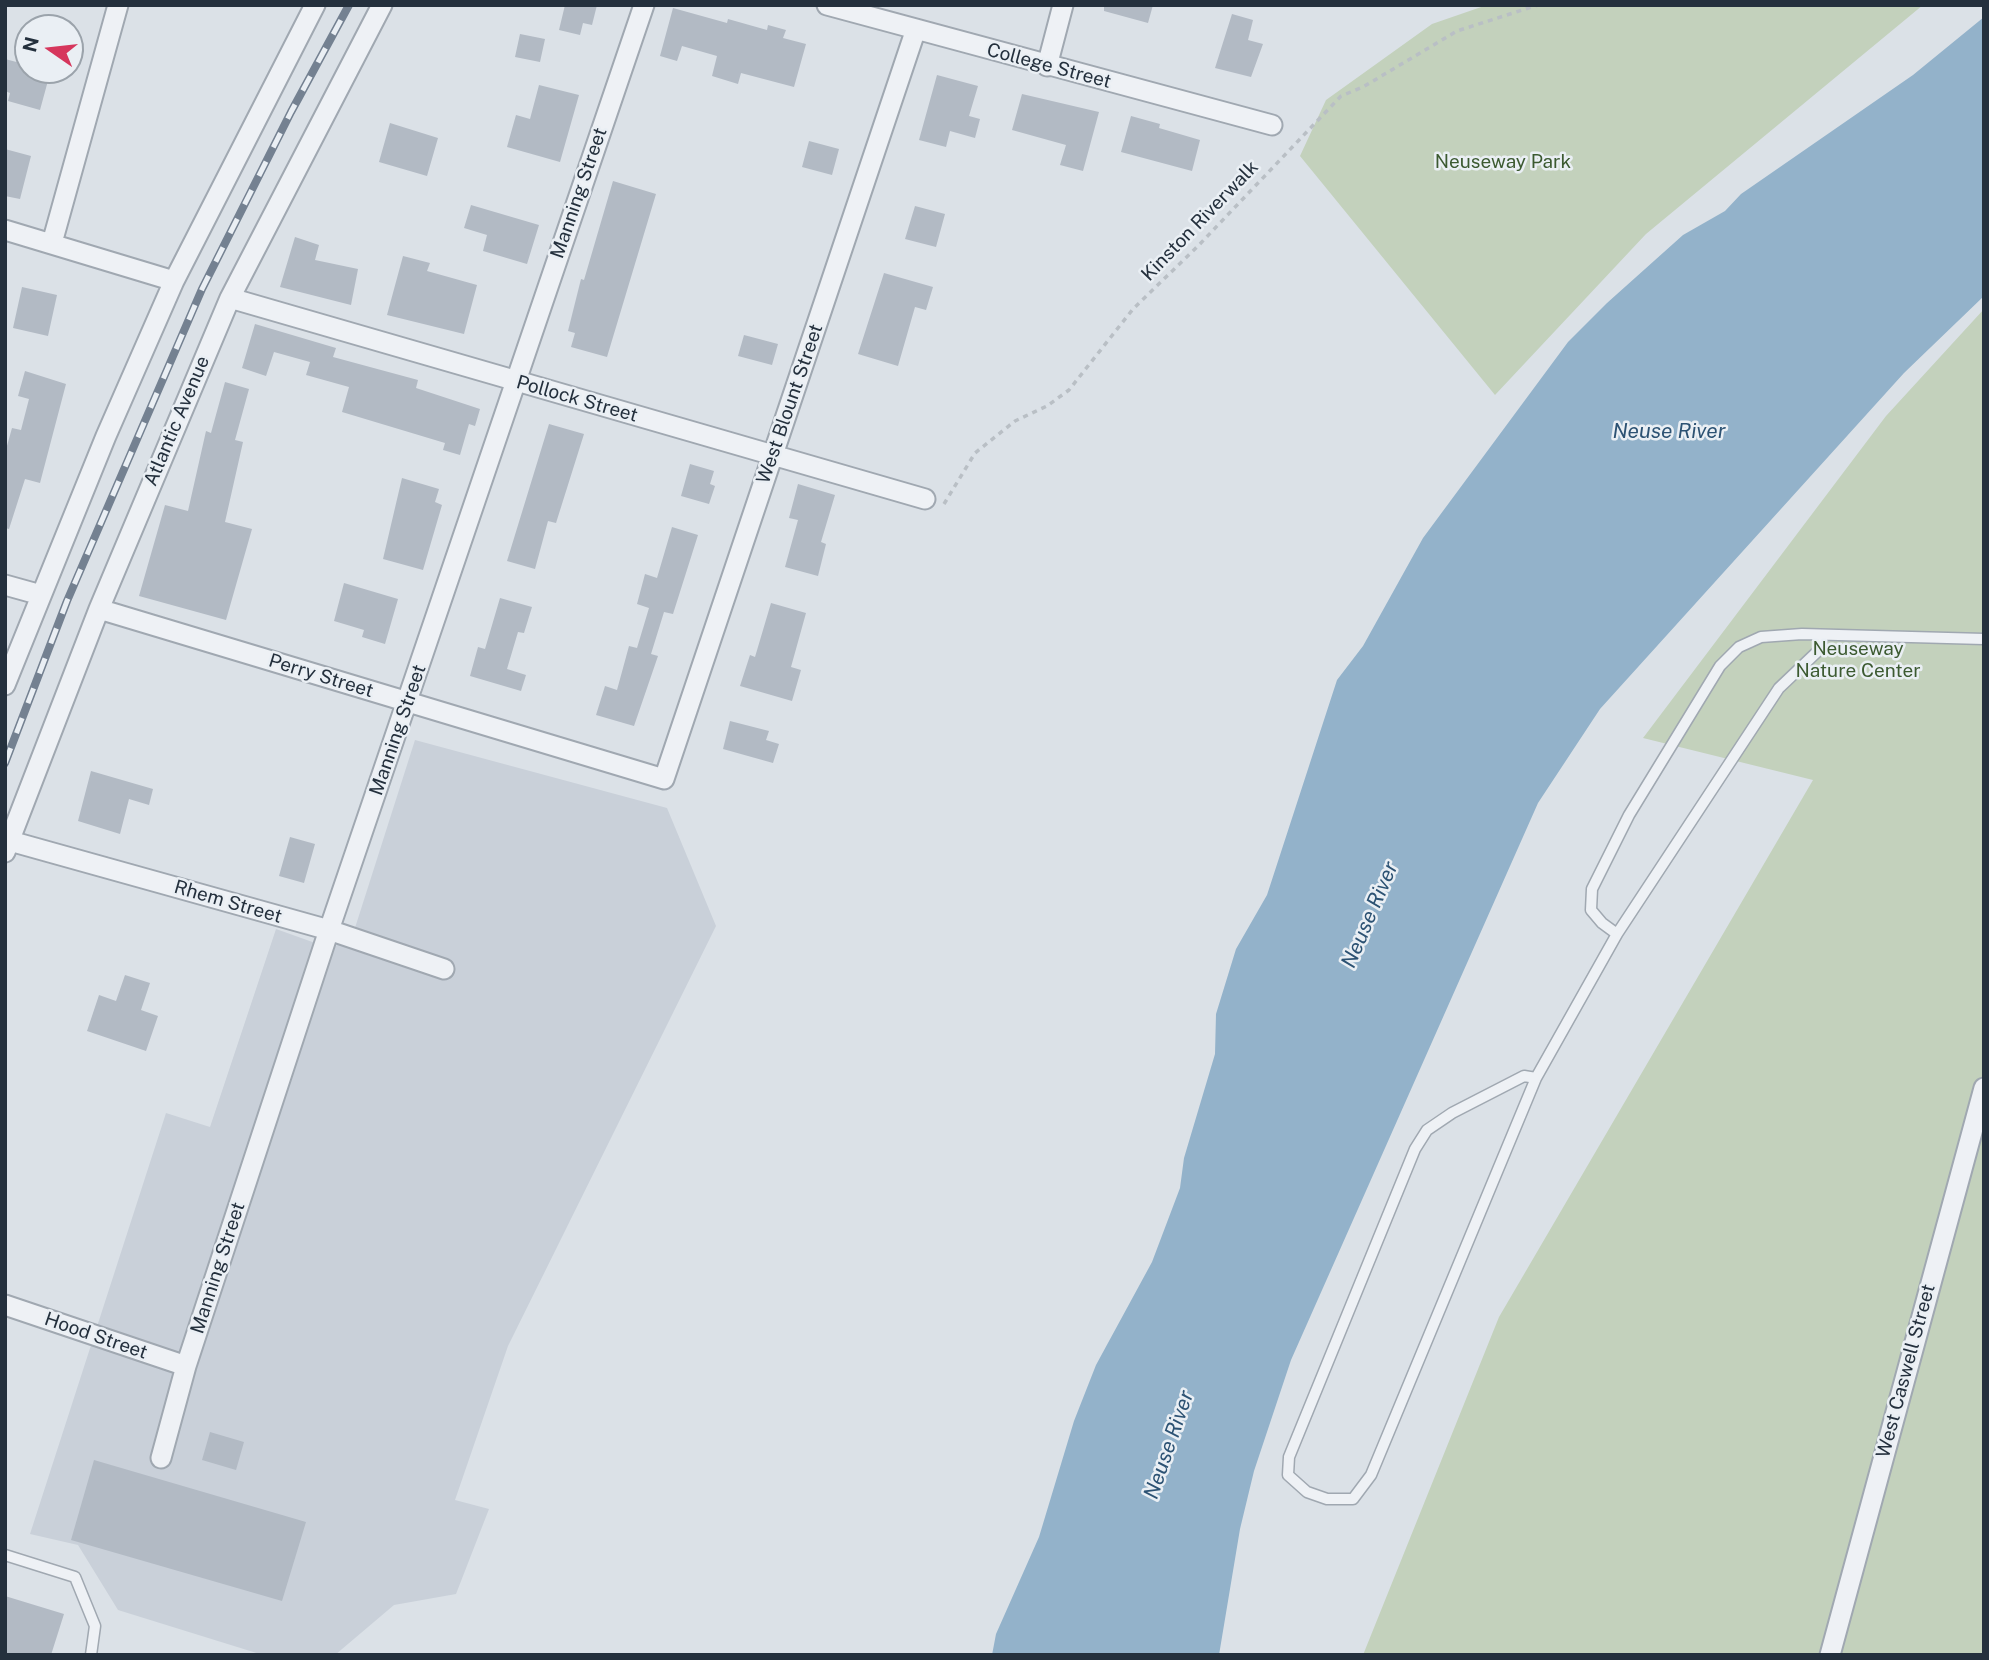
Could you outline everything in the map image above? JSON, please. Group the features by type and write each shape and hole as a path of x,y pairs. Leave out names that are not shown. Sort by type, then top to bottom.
{"street":[{"path":"52,243 118,5"},
{"path":"5,685 174,281 315,5"},
{"name":"Atlantic Avenue","path":"7,847 99,609 230,298 382,5"},
{"name":"Manning Street","path":"161,1458 186,1366 329,930 644,5"},
{"name":"College Street","path":"827,5 1272,125"},
{"path":"1047,66 1063,5"},
{"name":"West Blount Street","path":"664,779 916,29"},
{"path":"5,230 174,281"},
{"name":"Pollock Street","path":"230,298 925,499"},
{"path":"5,584 41,595"},
{"name":"Perry Street","path":"99,609 664,779"},
{"name":"Rhem Street","path":"7,847 329,930 444,969"},
{"name":"West Caswell Street","path":"1830,1655 1984,1087"},
{"name":"Hood Street","path":"5,1305 186,1366"}],"lane":[{"path":"1617,934 1602,923 1591,909 1592,889 1629,815 1720,666 1739,647 1761,637 1823,635 1984,639"},
{"path":"1536,1078 1524,1076 1452,1113 1427,1130 1415,1149 1289,1457 1288,1475 1307,1492 1327,1499 1353,1499 1371,1475 1536,1078 1617,934 1779,688 1819,650 1823,635"},
{"path":"5,1555 75,1577 95,1626 91,1655"}],"path":[{"name":"Kinston Riverwalk","path":"925,499 947,504 975,453 1015,421 1047,406 1069,390 1133,309 1198,246 1341,96 1363,87 1457,31 1538,5"}],"shaded area":[{"path":"415,740 667,808 716,926 508,1346 455,1500 489,1509 456,1594 394,1605 335,1655 263,1655 118,1610 78,1545 30,1534 166,1113 210,1127 276,929 332,949 354,931"}],"green space":[{"name":"Neuseway Park","path":"1487,5 1923,5 1646,234 1495,395 1300,156 1326,100 1432,24"},
{"name":"Neuseway Nature Center","path":"1984,309 1984,1655 1363,1655 1499,1317 1813,780 1643,738 1886,416"}],"water":[{"name":"Neuse River","path":"1984,17 1984,296 1904,373 1600,709 1538,803 1291,1360 1254,1471 1240,1529 1219,1655 992,1655 996,1634 1039,1537 1074,1421 1096,1365 1152,1262 1180,1188 1184,1158 1215,1054 1216,1014 1236,949 1267,895 1337,680 1363,646 1423,538 1568,342 1683,235 1725,211 1741,194 1913,75"}],"building":[{"path":"565,5 597,5 592,25 583,23 580,35 559,30"},
{"path":"1104,5 1153,5 1148,23 1104,11"},
{"path":"673,8 727,23 728,19 767,30 768,25 786,30 783,38 806,44 794,87 741,73 738,84 712,76 717,56 682,46 677,61 660,56"},
{"path":"1232,14 1253,20 1248,40 1263,44 1251,77 1215,68"},
{"path":"520,34 545,39 540,62 515,57"},
{"path":"5,59 14,61 14,84 47,84 40,110 8,101 10,93 5,91"},
{"path":"937,75 978,86 969,116 980,119 975,138 950,131 946,147 919,140"},
{"path":"539,85 579,95 560,162 507,147 516,115 530,119"},
{"path":"1022,94 1099,112 1083,171 1060,165 1066,145 1012,130"},
{"path":"1131,116 1160,124 1159,128 1200,140 1192,171 1121,152"},
{"path":"390,123 438,138 427,176 379,162"},
{"path":"809,141 839,149 832,175 802,167"},
{"path":"5,149 31,156 20,199 5,196"},
{"path":"613,181 656,194 607,357 571,347 575,333 568,331 581,279 584,280"},
{"path":"471,205 539,225 527,264 483,251 487,235 464,228"},
{"path":"915,206 945,214 936,247 905,239"},
{"path":"295,237 319,245 315,260 358,269 351,305 280,287"},
{"path":"403,256 430,263 427,271 477,285 464,334 387,315"},
{"path":"884,273 933,287 926,310 915,307 898,366 858,354"},
{"path":"22,287 57,295 48,336 13,328"},
{"path":"255,324 336,348 333,357 418,380 416,388 480,409 475,426 469,424 460,455 443,450 445,443 342,412 349,387 306,375 310,362 274,352 266,376 242,368"},
{"path":"744,335 778,344 772,365 738,356"},
{"path":"25,371 66,384 40,483 25,479 9,529 5,528 5,453 12,428 21,430 29,399 18,396"},
{"path":"225,382 249,389 235,440 243,442 225,522 252,529 226,620 139,596 165,505 188,511 206,431 211,433"},
{"path":"549,424 584,434 556,523 548,521 535,569 507,561"},
{"path":"690,464 714,471 710,484 715,486 709,504 681,496"},
{"path":"402,478 439,489 435,502 442,505 423,570 383,559"},
{"path":"798,484 835,495 821,542 826,544 818,576 785,567 798,520 789,518"},
{"path":"672,527 698,535 673,614 664,612 651,654 658,656 634,726 596,715 605,686 617,690 629,646 637,648 649,608 637,604 645,574 657,578"},
{"path":"344,583 398,599 385,644 362,637 364,630 334,621"},
{"path":"500,598 532,607 524,633 518,632 507,669 526,675 521,691 470,676 478,647 485,649"},
{"path":"771,603 806,613 791,667 801,670 792,701 740,686 750,655 755,657"},
{"path":"730,721 769,731 766,740 779,744 773,763 723,749"},
{"path":"91,771 153,789 149,805 129,799 120,834 78,821"},
{"path":"290,837 315,844 304,883 279,876"},
{"path":"125,975 150,983 141,1010 158,1016 146,1051 87,1031 99,995 116,1001"},
{"path":"210,1432 244,1442 236,1470 202,1460"},
{"path":"94,1460 306,1522 282,1601 71,1540"},
{"path":"5,1596 64,1614 51,1655 5,1655"}],"railway":[{"path":"5,763 67,601 202,289 291,112 349,5"}]}
